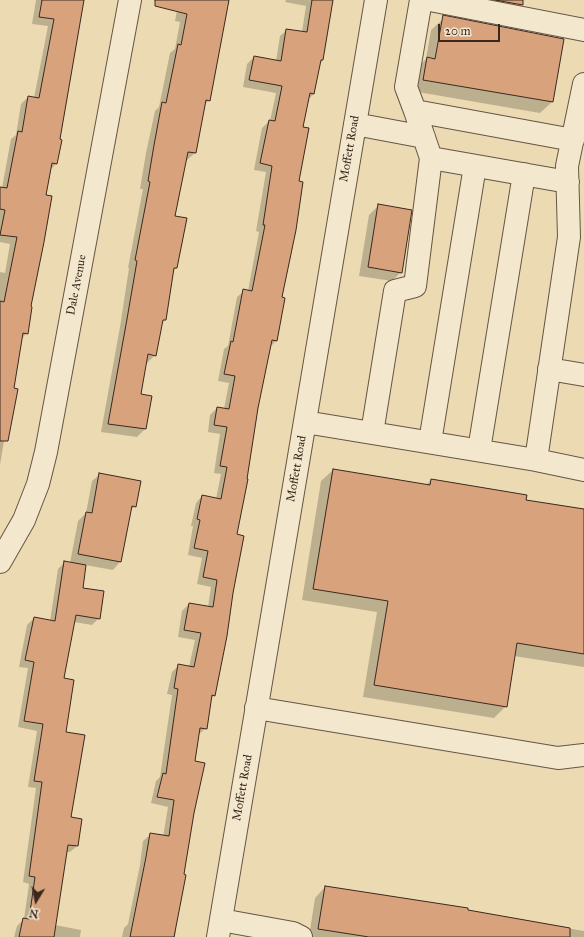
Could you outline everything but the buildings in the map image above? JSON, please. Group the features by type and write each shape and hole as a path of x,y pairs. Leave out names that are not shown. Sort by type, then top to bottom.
{"street":[{"name":"Dale Avenue","path":"0,562 24,520 38,484 46,452 130,0"},
{"name":"Moffett Road","path":"219,928 376,0"},
{"path":"372,433 395,291 414,286 431,158 416,111 406,87 421,0"},
{"path":"430,0 584,30"},
{"path":"536,460 569,237 573,192 567,166 584,84"},
{"path":"416,111 573,140"},
{"path":"355,124 424,137"},
{"path":"431,158 524,174 573,192"},
{"path":"430,442 475,166"},
{"path":"479,450 524,174"},
{"path":"549,369 584,375"},
{"path":"305,422 479,450 584,470"},
{"path":"256,708 558,758 584,755"},
{"path":"219,928 293,933 301,937"}]}
